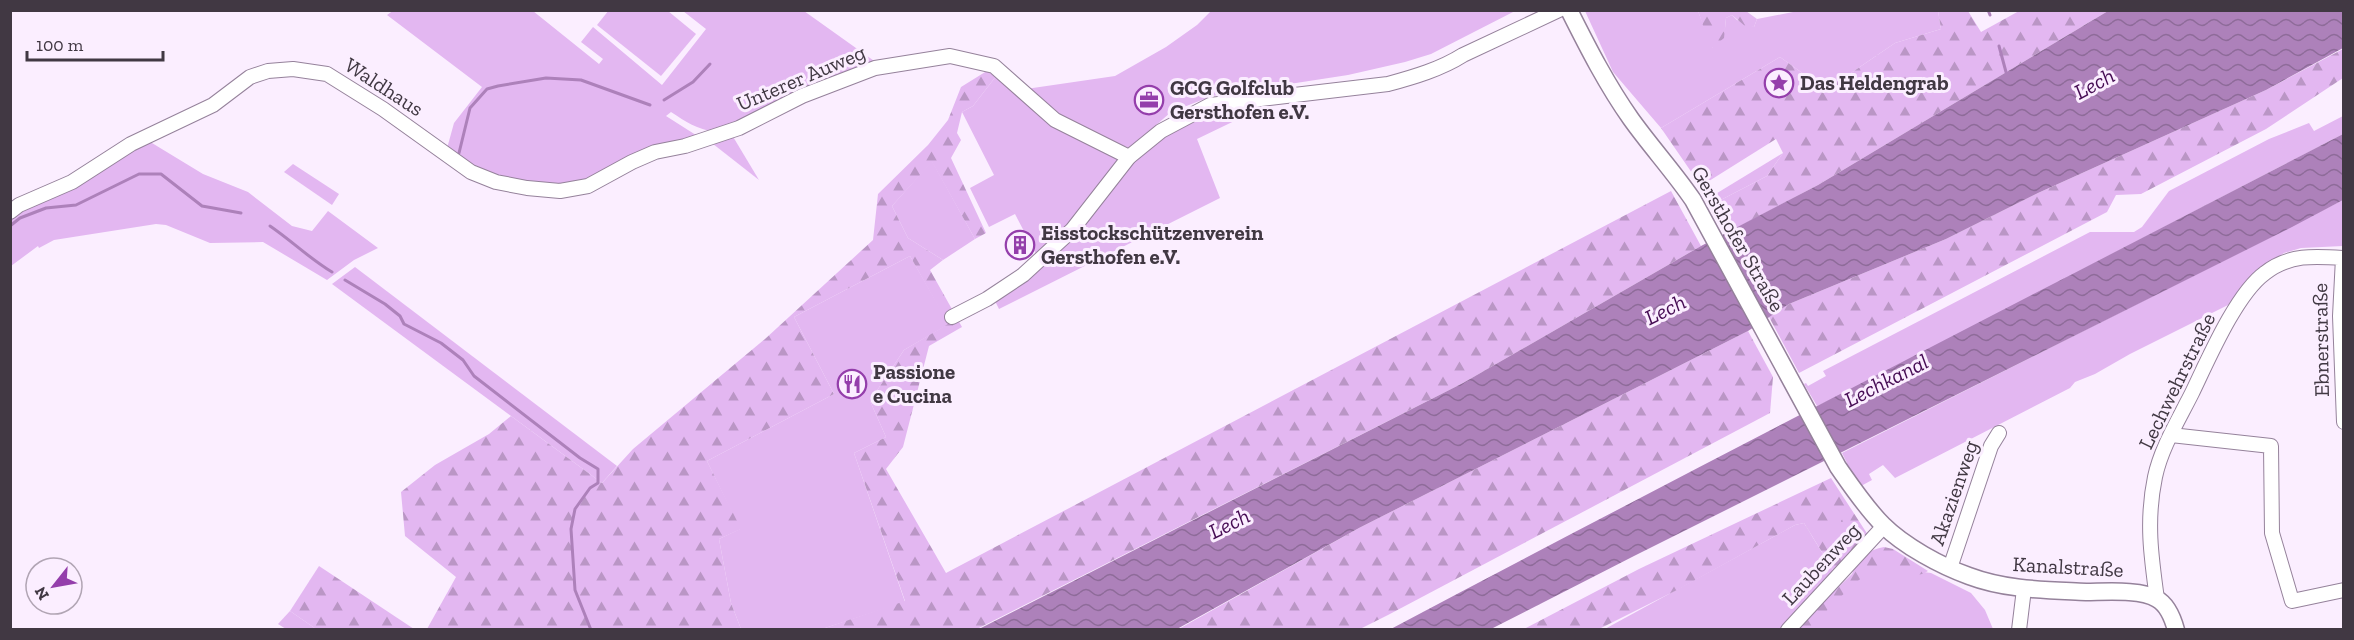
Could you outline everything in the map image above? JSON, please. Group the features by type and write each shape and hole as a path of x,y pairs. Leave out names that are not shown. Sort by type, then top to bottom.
{"main road":[{"name":"Gersthofer Straße","path":"1569,10 1608,85 1700,212 1838,467"},
{"name":"Kanalstraße","path":"1838,467 1858,496 1884,526 1923,554 1950,568 2000,585 2024,589 2143,593 2157,599"},
{"path":"2157,599 2169,611 2176,630"}],"street":[{"path":"952,317 1023,275 1072,230 1129,157 1161,131 1210,105 1388,84 1409,79 1450,63 1559,10"},
{"name":"Unterer Auweg","path":"712,136 739,128 802,96 874,68 950,56 994,66 1055,120 1129,157"},
{"name":"Waldhaus","path":"10,212 19,205 72,182 131,144 213,105 250,77 268,71 293,69 327,74 383,109 471,172 496,182 527,188 560,191 588,186 621,167 655,152 685,146 712,136"},
{"name":"Lechwehrstraße","path":"2157,599 2150,554 2149,525 2156,475 2171,435 2224,329 2246,294 2264,273 2290,259 2306,256 2343,258"},
{"name":"Ebnerstraße","path":"2343,258 2340,316 2343,422"},
{"name":"Akazienweg","path":"1950,568 1990,446 1999,433"},
{"path":"2171,435 2271,446 2272,533 2292,601 2343,590"},
{"name":"Laubenweg","path":"1788,630 1884,526"},
{"path":"2019,630 2024,589"}],"green space":[{"path":"394,10 533,11 599,64 603,59 581,42 593,27 662,85 706,29 683,11 804,11 877,63 715,132 692,125 671,112 666,116 699,137 585,184 559,188 494,178 446,152 454,123 482,87 387,15"},
{"path":"609,10 668,11 696,34 661,76 597,25"},
{"path":"1211,11 1515,11 1431,54 1405,62 1348,75 1212,96 1171,112 1130,148 1094,135 1059,116 1026,89 1115,76 1166,47 1197,25"},
{"path":"1585,11 1698,11 1712,48 1725,28 1726,18 1732,15 1737,20 1754,27 1757,19 1798,11 1938,11 1941,29 1895,43 1826,90 1780,57 1661,128 1613,72"},
{"path":"1698,11 1746,11 1757,19 1754,27 1745,26 1732,15 1726,18 1724,38 1711,49"},
{"path":"1938,11 1968,11 1981,32 2019,11 2108,11 1818,185 1729,232 1713,204 1767,176 1783,153 1776,139 1701,186 1661,128 1780,57 1826,90 1895,43 1941,29"},
{"path":"2343,49 2343,78 2266,129 2141,194 2116,195 2107,212 1799,373 1769,317 1789,304 1946,239 2038,193 2266,90"},
{"path":"990,69 997,75 973,106 962,112 957,133 961,140 951,158 986,233 975,239 932,162 892,206 908,238 943,260 930,270 962,327 929,346 903,447 886,469 946,573 1671,191 1701,246 1463,383 977,629 822,629 905,601 854,453 886,437 870,401 904,350 948,324 910,256 794,317 834,394 707,461 741,529 719,539 731,603 741,629 427,629 456,577 405,536 401,492 435,465 489,434 511,416 602,483 633,449 765,339 873,240 878,194 928,145 948,120 961,87"},
{"path":"997,75 1053,124 1122,162 1068,225 1037,256 1015,214 989,227 970,188 994,175 962,112 973,106"},
{"path":"1253,112 1197,139 1220,198 999,309 995,301 1126,168 1161,137 1213,114"},
{"path":"2343,116 2343,134 1841,395 1817,406 1804,384 1808,386 1826,376 1823,371 2090,232 2134,232 2142,227 2169,191 2269,139 2309,123 2314,131"},
{"path":"732,135 759,180 708,140"},
{"path":"147,140 203,174 248,192 292,226 312,231 328,211 378,248 354,260 327,280 263,242 210,243 166,225 156,224 54,240 39,248 38,246 11,266 10,215"},
{"path":"1783,153 1767,176 1713,204 1709,198"},
{"path":"932,161 975,239 943,260 908,238 892,206"},
{"path":"293,164 339,194 332,205 284,172"},
{"path":"2343,200 2343,246 2301,248 2284,253 2255,273 2228,305 2095,374 2075,382 2070,388 1895,478 1883,465 1869,474 1872,480 1861,486 1846,468 1847,463 1842,453"},
{"path":"910,256 949,324 904,350 870,401 886,437 854,453 905,602 822,629 741,629 731,603 719,539 740,529 707,461 834,394 794,317"},
{"path":"355,267 617,466 602,483 332,284"},
{"path":"1748,331 1773,377 1770,413 1388,615 1360,629 1177,630 1359,528"},
{"path":"1831,478 1868,535 1833,570 1804,523 1795,525 1679,589 1599,629 1522,630 1639,569"},
{"path":"1846,515 1860,538 1841,559 1827,537"},
{"path":"1804,523 1834,572 1784,629 1603,630 1795,525"},
{"path":"1884,547 1893,549 1928,571 1913,575 1891,562 1882,565 1859,580 1809,629 1794,630 1852,574 1864,556"},
{"path":"1892,558 1909,570 1931,573 1971,593 1985,610 1993,629 1799,630 1870,561"},
{"path":"319,566 414,629 316,629 290,611"},
{"path":"290,611 316,629 286,629 278,624"}],"water":[{"name":"Lech","path":"2108,11 2343,11 2343,48 2266,90 2038,193 1946,239 1789,304 1748,331 1359,528 1177,629 977,630 1463,383 1701,246 1818,185"},
{"name":"Lechkanal","path":"2343,134 2343,200 2292,227 1491,629 1389,630 1746,443"}],"waterway":[{"path":"1988,10 1990,15"},
{"path":"1999,46 2006,72"},
{"path":"664,100 693,82 710,64"},
{"path":"459,153 470,108 487,89 498,86 546,78 581,80 650,105"},
{"path":"10,226 20,218 46,208 76,205 139,174 161,174 202,206 241,213"},
{"path":"270,226 332,272"},
{"path":"345,280 385,304 400,316 404,324 441,343 463,360 474,376 580,458 598,469 598,483 590,488 575,509 571,529 575,590 591,630"}],"place":[{"name":"Das Heldengrab","path":"1779,83"},
{"name":"GCG Golfclub Gersthofen e.V.","path":"1149,100"},
{"name":"Eisstockschützenverein Gersthofen e.V.","path":"1020,245"},
{"name":"Passione e Cucina","path":"852,384"}]}
